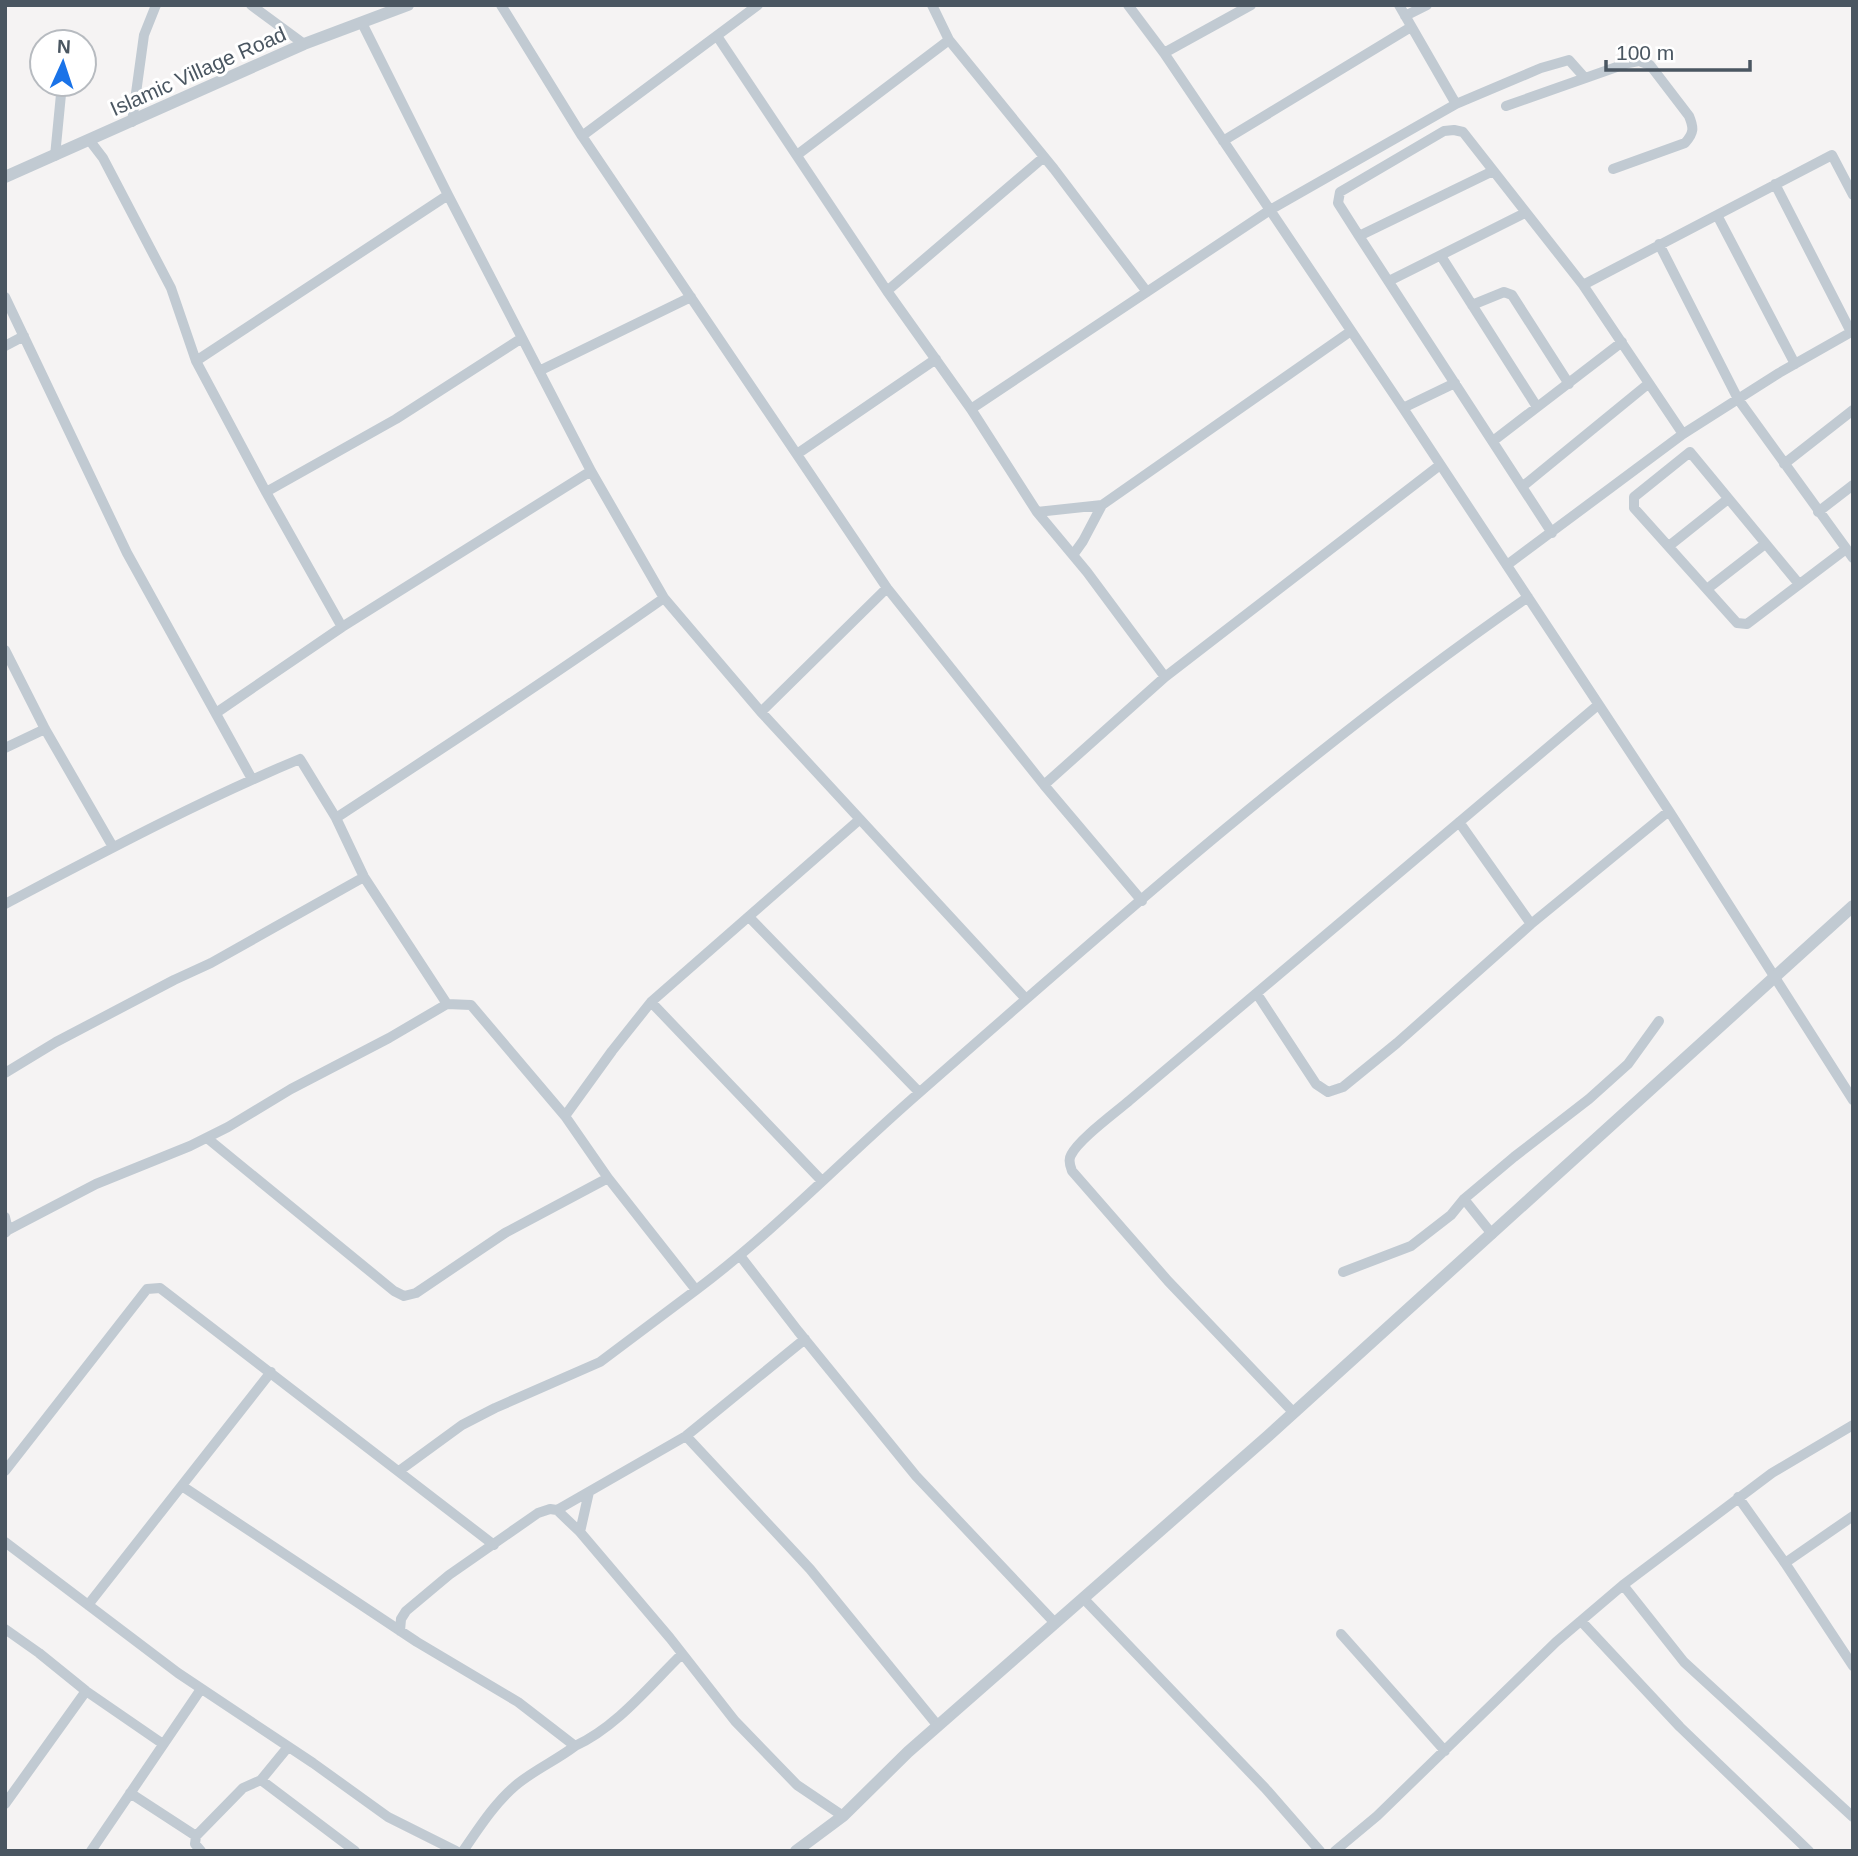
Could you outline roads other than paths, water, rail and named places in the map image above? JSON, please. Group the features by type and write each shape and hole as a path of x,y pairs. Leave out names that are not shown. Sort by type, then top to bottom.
{"street":[{"path":"132,122 144,35 156,5"},
{"path":"251,5 304,44"},
{"name":"Islamic Village Road","path":"5,177 304,44 408,5"},
{"path":"501,5 582,136 887,588 1044,785 1142,901"},
{"path":"582,136 758,5"},
{"path":"932,5 949,40 1044,157 1147,292"},
{"path":"1128,5 1164,53 1403,408 1852,1096"},
{"path":"1164,53 1251,5"},
{"path":"1399,5 1456,104"},
{"path":"1405,16 1427,5"},
{"path":"362,23 539,371 664,598 761,712 1026,999"},
{"path":"1223,142 1411,27"},
{"path":"717,36 887,291 971,409 1037,512 1165,677"},
{"path":"797,155 949,40"},
{"path":"971,409 1270,210 1456,104 1564,60 1573,62 1585,78"},
{"path":"1506,106 1628,63 1639,61 1650,65 1689,116 1693,134 1685,143 1613,169"},
{"path":"55,156 61,98"},
{"path":"1552,533 1338,203 1340,192 1444,131 1463,132 1583,285 1648,384 1684,433"},
{"path":"90,141 103,158 171,288 196,361 342,627"},
{"path":"1583,285 1832,155 1853,195"},
{"path":"887,291 1044,157"},
{"path":"1359,236 1493,171"},
{"path":"1507,565 1684,433 1852,332 1775,184"},
{"path":"196,361 448,195"},
{"path":"1389,281 1525,213"},
{"path":"1717,215 1795,364"},
{"path":"1659,244 1738,399 1849,553 1799,584 1747,624 1737,623 1634,508 1634,497 1690,452 1799,584"},
{"path":"1441,256 1537,407"},
{"path":"1472,305 1504,292 1511,295 1569,384"},
{"path":"5,297 127,553 252,779"},
{"path":"539,371 691,297"},
{"path":"1073,555 1102,505 1351,331"},
{"path":"5,346 24,336"},
{"path":"266,492 396,419 522,338"},
{"path":"1493,441 1622,342"},
{"path":"797,454 936,359"},
{"path":"1403,408 1455,383"},
{"path":"1522,487 1648,384"},
{"path":"1784,464 1853,411"},
{"path":"1044,785 1165,677 1440,465"},
{"path":"216,713 342,627 592,471"},
{"path":"1818,512 1853,485"},
{"path":"1669,546 1728,499"},
{"path":"1037,512 1102,505"},
{"path":"1707,589 1765,544"},
{"path":"761,712 887,588"},
{"path":"399,1471 462,1425 600,1362 741,1256 919,1092 1189,858 1327,744 1457,646 1528,597"},
{"path":"337,818 543,683 664,598"},
{"path":"5,650 45,729 113,847"},
{"path":"1294,1413 1168,1281 1072,1171 1070,1156 1079,1144 1598,705"},
{"path":"5,748 45,729"},
{"path":"5,904 113,847 252,779 300,759 337,818 364,877 447,1004"},
{"path":"1257,994 1316,1084 1328,1092 1343,1087 1397,1043 1531,924 1668,811"},
{"path":"565,1116 651,1002 859,820"},
{"path":"1460,822 1531,924"},
{"path":"5,1073 56,1042 211,963 364,877"},
{"path":"796,1851 843,1816 938,1726 1294,1413 1853,906"},
{"path":"749,917 919,1092"},
{"path":"651,1002 821,1180"},
{"path":"5,1217 7,1232 96,1184 207,1138 447,1004 471,1005 565,1116 608,1178 696,1290"},
{"path":"1343,1272 1412,1247 1451,1215 1464,1199 1589,1099 1628,1064 1659,1021"},
{"path":"207,1138 394,1291 404,1296 416,1293 505,1233 608,1178"},
{"path":"1464,1199 1492,1234"},
{"path":"741,1256 916,1476 1055,1623"},
{"path":"5,1471 147,1289 160,1288 494,1545"},
{"path":"400,1631 401,1619 406,1611 449,1575 538,1513 550,1509 558,1510 686,1436 805,1339"},
{"path":"88,1605 271,1372"},
{"path":"1335,1851 1377,1816 1556,1642 1623,1585 1772,1473 1853,1425"},
{"path":"686,1436 810,1569 938,1726"},
{"path":"182,1486 400,1631 518,1702 576,1746"},
{"path":"580,1532 589,1492"},
{"path":"1738,1497 1853,1665"},
{"path":"558,1510 580,1532 735,1721 797,1785 843,1816"},
{"path":"1785,1563 1853,1516"},
{"path":"5,1542 201,1689 388,1817 456,1851"},
{"path":"1623,1585 1684,1662 1853,1817"},
{"path":"1083,1598 1265,1788 1320,1851"},
{"path":"1581,1621 1680,1727 1809,1851"},
{"path":"6,1632 163,1744"},
{"path":"1341,1634 1445,1751"},
{"path":"463,1851 501,1799 517,1784 589,1740 682,1654"},
{"path":"91,1851 201,1689"},
{"path":"5,1804 86,1691"},
{"path":"201,1851 195,1844 196,1836 243,1788 261,1780 288,1747"},
{"path":"261,1780 355,1851"},
{"path":"130,1793 196,1836"}]}
